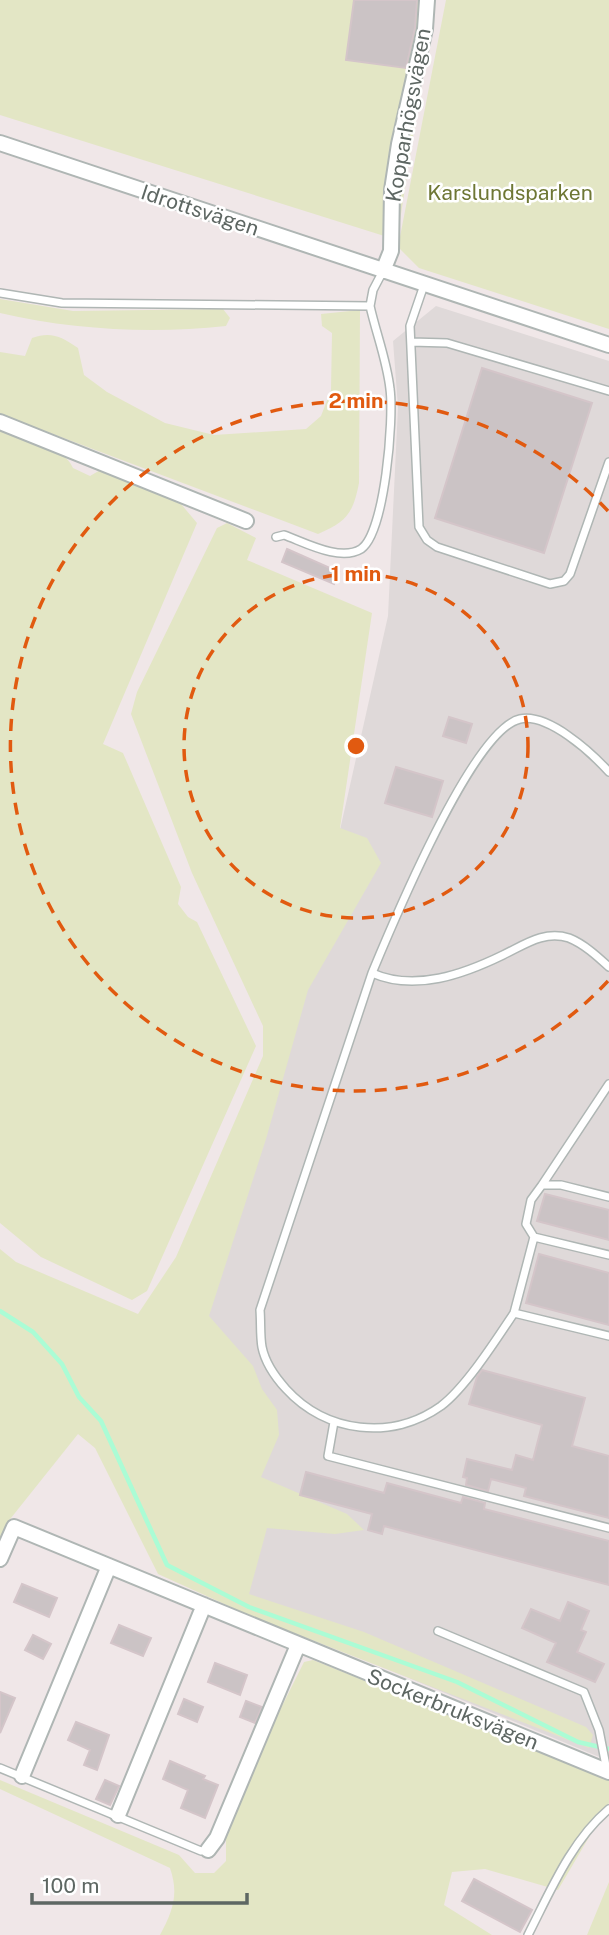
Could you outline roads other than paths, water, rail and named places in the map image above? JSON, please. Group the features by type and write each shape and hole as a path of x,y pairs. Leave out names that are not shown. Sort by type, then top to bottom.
{"street":[{"name":"Kopparhögsvägen","path":"383,271 391,251 395,167 425,29 427,0"},
{"name":"Idrottsvägen","path":"0,143 609,345"},
{"path":"0,422 246,520"},
{"name":"Sockerbruksvägen","path":"0,1559 14,1527 298,1645 607,1767"},
{"path":"22,1776 109,1566"},
{"path":"118,1815 204,1605"},
{"path":"208,1850 217,1838 298,1645"}],"lane":[{"path":"276,537 284,535 345,554 361,549 379,519 390,390 370,306 373,290 383,271"},
{"path":"424,285 410,326 419,527 427,540 436,547 550,584 564,581 570,574 609,462"},
{"path":"0,293 61,303 370,306"},
{"path":"411,342 447,343 609,391"},
{"path":"534,1237 514,1313 485,1355 443,1404 416,1421 371,1429 334,1422 303,1408 276,1378 262,1349 260,1310 372,973 448,811 474,763 494,735 507,723 523,718 541,721 574,740 609,772"},
{"path":"372,973 403,982 431,980 464,972 531,940 550,935 569,938 609,967"},
{"path":"609,1084 531,1200 526,1224 534,1237 609,1255"},
{"path":"542,1185 561,1185 609,1197"},
{"path":"514,1313 609,1336"},
{"path":"334,1422 328,1456 609,1528"},
{"path":"438,1631 584,1692 599,1730 607,1767"},
{"path":"0,1768 201,1851 208,1850"},
{"path":"528,1935 561,1872 589,1829 609,1809"}],"waterway":[{"path":"0,1311 33,1332 62,1364 79,1397 101,1421 167,1565 249,1607 457,1682 578,1742 609,1749"}],"park label":[{"name":"Karslundsparken","path":"510,192"}]}
